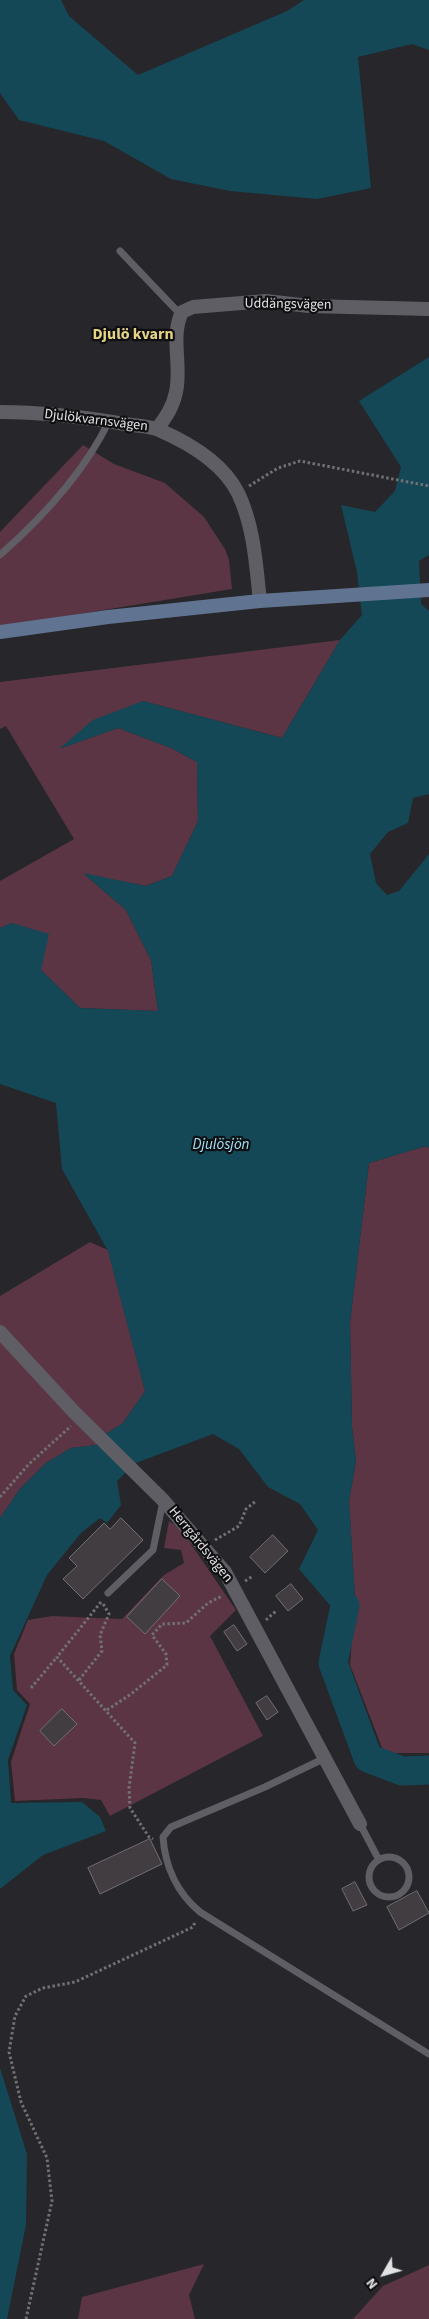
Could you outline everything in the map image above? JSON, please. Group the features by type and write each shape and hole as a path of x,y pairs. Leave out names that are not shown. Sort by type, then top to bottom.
{"main road":[{"path":"0,632 108,617 260,601 425,590"}],"street":[{"name":"Uddängsvägen","path":"181,315 182,312 193,307 266,301 309,306 429,309"},
{"path":"157,429 171,410 177,390 176,325 181,315"},
{"name":"Djulökvarnsvägen","path":"0,412 87,417 157,429 193,448 222,470 237,492 249,526 260,601"},
{"name":"Herrgårdsvägen","path":"0,1332 80,1418 163,1500 225,1572 360,1824"}],"lane":[{"path":"120,251 181,315"},
{"path":"0,554 43,513 73,478 98,443 109,421"},
{"path":"108,1593 153,1550 163,1500"},
{"path":"325,1758 171,1827 164,1836 165,1858 185,1900 200,1912 429,2054"},
{"path":"360,1824 379,1860"},
{"path":"392,1857 406,1866 409,1881 400,1894 385,1898 371,1889 368,1873 379,1860 392,1857"}],"path":[{"path":"237,492 278,468 300,461 429,486"},
{"path":"0,1496 29,1464 80,1418"},
{"path":"208,1551 216,1540 239,1526 246,1509 256,1501"},
{"path":"107,1710 131,1694 167,1665 166,1654 152,1635 162,1624 186,1623 208,1603 220,1597 232,1585 242,1584 253,1576"},
{"path":"31,1688 108,1593"},
{"path":"79,1680 102,1651 100,1635 109,1614 101,1602"},
{"path":"57,1657 135,1743 129,1788 130,1808 141,1824"},
{"path":"26,2319 52,2200 47,2158 21,2102 9,2052 15,2016 26,1996 43,1988 75,1982 185,1931 193,1927 200,1912"}],"shaded area":[{"path":"83,445 114,464 165,483 204,517 225,549 229,560 232,589 0,627 0,532"},
{"path":"340,640 282,738 143,701 61,748 118,728 171,748 197,762 198,821 172,876 146,886 84,874 126,910 151,960 158,1011 80,1008 41,970 12,923 0,928 0,881 74,839 6,726 0,729 0,682"},
{"path":"426,1146 429,1148 429,1753 384,1753 350,1665 355,1599 349,1501 356,1461 352,1427 350,1323 369,1163"},
{"path":"90,1242 108,1250 145,1391 123,1423 106,1434 96,1445 71,1448 46,1463 20,1489 0,1518 0,1296"},
{"path":"169,1521 180,1528 236,1610 210,1636 263,1736 110,1816 101,1800 83,1798 15,1801 11,1762 30,1704 17,1690 14,1654 28,1620 52,1616 122,1619 164,1575 184,1563 181,1550 164,1548"},
{"path":"204,2264 189,2295 195,2319 78,2319 82,2297"},
{"path":"429,2265 429,2319 353,2319 383,2286"}],"water":[{"path":"0,0 61,0 69,16 138,75 287,11 304,0 429,0 429,50 412,44 358,57 371,188 317,199 230,191 171,179 104,141 19,120 0,93"},
{"name":"Djulösjön","path":"429,357 429,555 419,561 421,604 429,611 429,794 413,798 408,823 388,832 370,854 376,883 387,895 399,891 429,854 429,1148 426,1146 369,1163 350,1323 352,1427 356,1461 349,1501 355,1599 345,1606 334,1610 299,1569 318,1530 300,1504 268,1487 239,1449 213,1434 136,1463 117,1481 121,1505 107,1523 100,1518 81,1533 47,1575 10,1656 13,1690 27,1705 8,1760 11,1803 82,1802 100,1817 106,1831 43,1855 0,1889 0,1518 20,1489 46,1463 71,1448 96,1445 106,1434 123,1423 145,1391 108,1251 62,1169 56,1103 0,1084 0,928 12,923 49,934 41,970 80,1008 158,1011 151,960 126,910 83,873 146,886 172,876 198,821 197,762 171,748 118,728 59,749 93,720 143,701 282,738 340,640 362,615 357,572 341,505 375,512 395,491 401,467 359,401"},
{"path":"0,2068 27,2154 26,2225 7,2319 0,2319"}],"building":[{"path":"121,1518 143,1540 83,1599 63,1579 77,1566 69,1558 104,1523 110,1529"},
{"path":"273,1535 288,1551 265,1573 250,1557"},
{"path":"162,1579 180,1596 145,1634 127,1617"},
{"path":"291,1584 303,1599 288,1611 276,1596"},
{"path":"234,1625 247,1644 237,1651 224,1632"},
{"path":"267,1696 278,1712 267,1720 256,1703"},
{"path":"62,1709 77,1724 54,1746 40,1731"},
{"path":"150,1839 162,1864 100,1894 88,1868"},
{"path":"355,1882 367,1905 353,1911 342,1889"},
{"path":"417,1891 429,1913 399,1930 387,1907"}],"waterway":[{"path":"345,1606 333,1663 368,1758 402,1771 429,1770"}],"district":[{"name":"Djulö kvarn","path":"133,335"}]}
